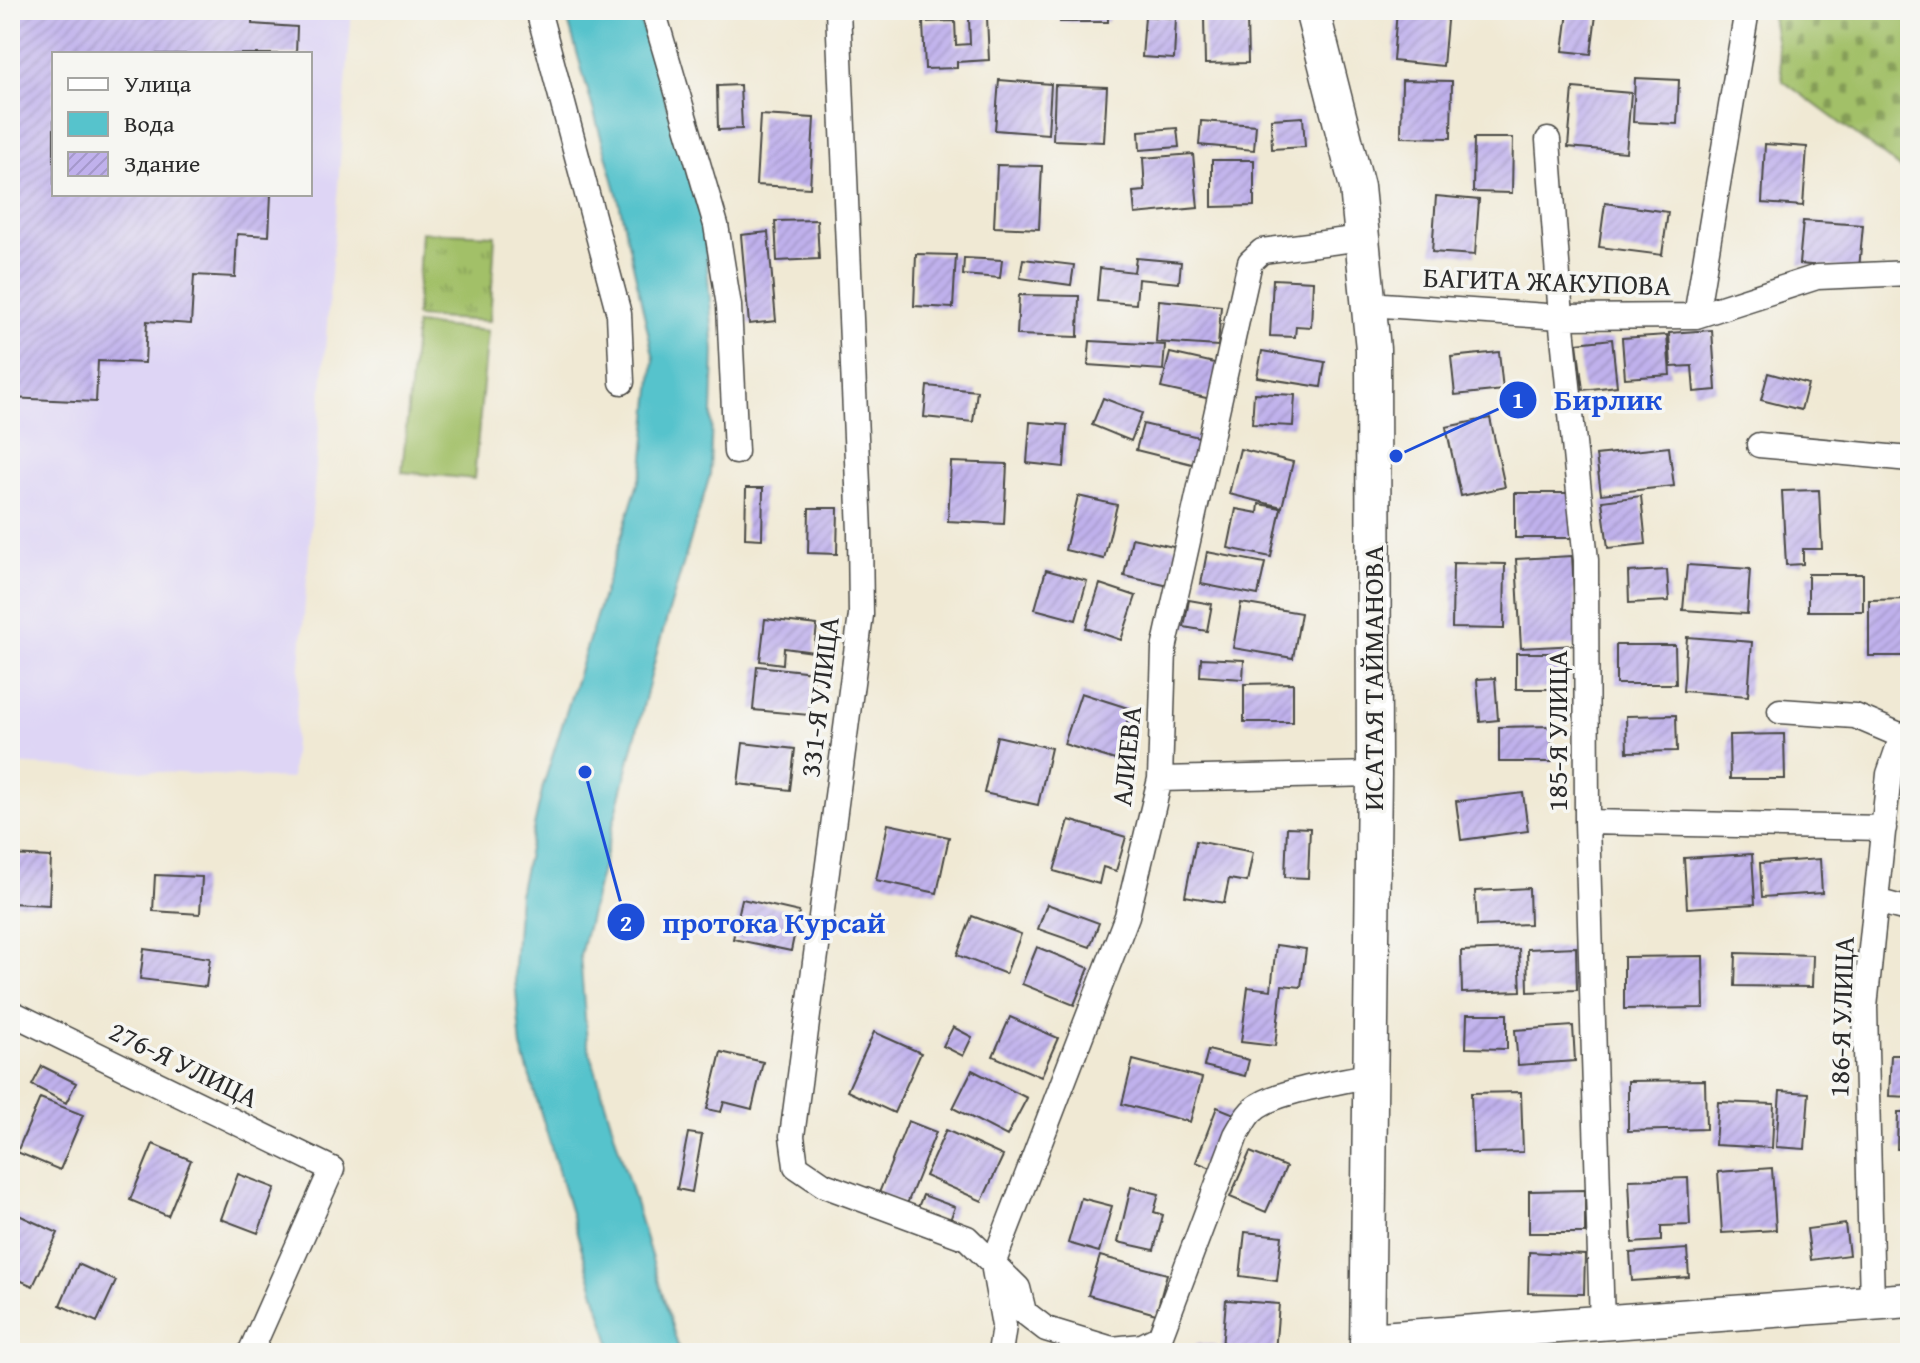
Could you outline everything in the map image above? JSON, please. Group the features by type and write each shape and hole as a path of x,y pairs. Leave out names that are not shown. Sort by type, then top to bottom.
{"street":[{"path":"538,10 619,314 622,382"},
{"path":"653,10 716,225 729,306 736,452"},
{"name":"331-Я УЛИЦА","path":"838,10 861,615 792,1136 796,1166 824,1185 967,1238 1018,1288 1024,1312 1046,1329 1112,1349 1142,1346 1160,1337 1236,1135 1252,1110 1264,1102 1292,1093 1370,1075"},
{"name":"ИСАТАЯ ТАЙМАНОВА","path":"1312,10 1357,187 1373,349 1374,774 1367,1346"},
{"path":"1696,316 1747,10"},
{"name":"185-Я УЛИЦА","path":"1548,140 1561,317 1586,560 1587,822 1602,1324"},
{"name":"АЛИЕВА","path":"993,1264 1127,916 1160,779 1164,649 1250,262 1262,251 1362,238"},
{"name":"БАГИТА ЖАКУПОВА","path":"1368,304 1561,317 1696,316 1817,277 1910,273"},
{"path":"1759,445 1910,459"},
{"name":"186-Я УЛИЦА","path":"1780,711 1855,716 1906,734 1889,774 1865,1007 1872,1303"},
{"path":"1160,779 1374,774"},
{"path":"1587,822 1884,828"},
{"path":"1876,901 1910,910"},
{"name":"276-Я УЛИЦА","path":"10,1012 332,1169 250,1353"},
{"path":"993,1264 1004,1326 1000,1353"},
{"path":"1367,1346 1910,1300"}],"shaded area":[{"path":"10,10 352,10 291,779 10,764"}],"green space":[{"path":"1771,10 1910,10 1910,175 1783,81"},
{"path":"421,232 495,235 490,321 416,317"},
{"path":"416,324 488,331 474,479 402,472"}],"water":[{"path":"565,10 637,10 704,227 714,351 710,475 658,648 580,955 587,1042 680,1353 613,1353 521,1047 514,968 519,894 543,786 643,467 654,359 618,197"}],"building":[{"path":"10,10 253,10 252,24 297,27 296,52 52,52 52,196 271,196 269,236 237,234 235,277 194,275 191,324 147,321 145,363 98,361 96,402 10,398"},
{"path":"1061,10 1108,10 1108,22 1060,22"},
{"path":"1397,10 1448,10 1443,66 1393,61"},
{"path":"1568,12 1596,15 1591,54 1563,51"},
{"path":"1145,16 1176,18 1174,59 1142,57"},
{"path":"1247,16 1248,63 1205,64 1204,17"},
{"path":"987,17 989,60 957,62 957,68 925,69 923,22 955,21 956,45 970,44 969,18"},
{"path":"1635,78 1679,80 1677,124 1633,122"},
{"path":"999,80 1051,84 1048,134 995,130"},
{"path":"1402,80 1452,81 1451,138 1401,137"},
{"path":"740,85 742,129 718,130 717,86"},
{"path":"1055,85 1107,87 1104,142 1053,140"},
{"path":"1573,88 1631,93 1626,152 1568,147"},
{"path":"760,115 814,118 810,188 756,185"},
{"path":"1303,117 1305,147 1272,149 1271,119"},
{"path":"1201,121 1256,125 1254,150 1199,145"},
{"path":"1177,128 1179,147 1140,150 1139,131"},
{"path":"1474,138 1513,138 1512,193 1473,192"},
{"path":"1765,144 1807,147 1803,206 1762,203"},
{"path":"1193,154 1198,208 1135,214 1133,192 1145,191 1143,158"},
{"path":"1212,160 1254,160 1254,206 1212,207"},
{"path":"997,165 1042,166 1039,229 994,227"},
{"path":"1436,196 1479,200 1475,255 1432,252"},
{"path":"1605,203 1668,212 1662,255 1599,247"},
{"path":"817,220 819,259 777,261 775,221"},
{"path":"1803,221 1863,225 1859,269 1799,264"},
{"path":"768,232 776,321 749,324 741,235"},
{"path":"916,254 956,255 953,308 914,306"},
{"path":"964,258 1002,260 1000,278 963,275"},
{"path":"1136,258 1181,262 1179,283 1138,279 1136,304 1097,301 1100,268 1134,272"},
{"path":"1023,259 1074,265 1071,285 1020,278"},
{"path":"1273,279 1313,281 1311,327 1296,326 1295,337 1270,336"},
{"path":"1019,295 1079,296 1078,337 1017,335"},
{"path":"1159,300 1221,306 1218,346 1156,342"},
{"path":"1712,330 1716,390 1694,392 1692,366 1671,367 1669,333"},
{"path":"1667,335 1670,375 1625,378 1622,338"},
{"path":"1612,339 1617,386 1583,390 1577,343"},
{"path":"1090,341 1165,345 1163,370 1088,365"},
{"path":"1262,351 1325,362 1321,387 1257,377"},
{"path":"1499,352 1503,390 1455,395 1451,357"},
{"path":"1170,353 1219,364 1211,399 1161,388"},
{"path":"1768,373 1808,384 1801,410 1761,400"},
{"path":"927,386 977,391 973,422 924,417"},
{"path":"1254,393 1295,395 1293,426 1252,424"},
{"path":"1103,398 1142,413 1131,441 1092,425"},
{"path":"1490,418 1505,487 1461,496 1446,427"},
{"path":"1030,422 1067,425 1064,467 1027,463"},
{"path":"1143,424 1203,438 1196,465 1136,450"},
{"path":"1669,447 1674,486 1601,494 1596,455"},
{"path":"1240,449 1293,462 1282,507 1229,494"},
{"path":"951,462 1007,464 1004,524 948,521"},
{"path":"746,488 763,488 762,539 745,538"},
{"path":"1819,490 1822,549 1803,549 1803,564 1786,565 1782,491"},
{"path":"1515,493 1572,493 1573,538 1515,538"},
{"path":"1078,496 1117,505 1104,559 1065,550"},
{"path":"1641,496 1646,544 1608,548 1602,501"},
{"path":"1259,504 1281,508 1271,557 1228,548 1236,509 1258,513"},
{"path":"809,508 838,508 837,554 808,553"},
{"path":"1132,538 1178,548 1169,586 1124,576"},
{"path":"1207,552 1265,563 1258,595 1201,584"},
{"path":"1572,556 1577,645 1521,648 1516,559"},
{"path":"1453,563 1505,564 1504,629 1452,628"},
{"path":"1687,565 1750,569 1747,614 1683,610"},
{"path":"1046,570 1087,581 1076,620 1035,609"},
{"path":"1667,570 1669,601 1629,603 1628,572"},
{"path":"1808,574 1863,574 1863,611 1808,611"},
{"path":"1100,584 1136,596 1121,640 1086,628"},
{"path":"1910,599 1910,656 1869,656 1869,600"},
{"path":"1189,600 1212,604 1207,631 1184,627"},
{"path":"1241,603 1301,613 1293,658 1233,648"},
{"path":"765,619 817,625 814,652 784,648 783,664 760,661"},
{"path":"1687,637 1752,642 1748,696 1683,691"},
{"path":"1616,645 1675,645 1676,684 1616,684"},
{"path":"1516,653 1568,653 1568,689 1516,689"},
{"path":"1201,658 1244,660 1243,679 1200,676"},
{"path":"757,666 813,672 809,715 753,710"},
{"path":"1495,678 1498,720 1480,722 1477,679"},
{"path":"1293,683 1293,722 1244,722 1244,684"},
{"path":"1081,693 1131,709 1115,760 1064,744"},
{"path":"1676,715 1677,751 1627,752 1626,716"},
{"path":"1552,726 1552,762 1499,762 1499,727"},
{"path":"1784,734 1785,779 1730,779 1729,735"},
{"path":"997,736 1051,748 1038,805 984,793"},
{"path":"743,743 795,749 790,790 738,784"},
{"path":"1523,793 1528,831 1461,840 1456,801"},
{"path":"1069,820 1126,837 1116,871 1103,867 1099,884 1054,871"},
{"path":"888,824 949,837 937,893 876,880"},
{"path":"1287,827 1310,828 1308,878 1285,877"},
{"path":"1196,841 1253,852 1247,882 1229,879 1224,903 1185,896"},
{"path":"1752,854 1755,904 1687,908 1684,858"},
{"path":"10,855 51,857 49,905 10,903"},
{"path":"1820,859 1822,893 1762,897 1760,863"},
{"path":"155,875 202,877 200,914 153,911"},
{"path":"1529,888 1530,924 1477,926 1475,891"},
{"path":"742,899 799,912 791,951 733,939"},
{"path":"1047,904 1099,923 1090,947 1038,929"},
{"path":"972,916 1021,934 1006,974 957,955"},
{"path":"1276,945 1306,949 1301,987 1282,985 1275,1046 1241,1042 1248,987 1271,990"},
{"path":"1037,947 1089,968 1074,1005 1022,984"},
{"path":"1576,947 1577,990 1528,992 1527,949"},
{"path":"144,949 210,958 206,987 140,979"},
{"path":"1519,949 1521,991 1462,993 1461,951"},
{"path":"1736,953 1813,955 1812,987 1735,986"},
{"path":"1703,956 1704,1008 1624,1009 1624,957"},
{"path":"1467,1014 1507,1014 1507,1049 1466,1048"},
{"path":"1010,1017 1058,1038 1041,1077 993,1056"},
{"path":"1573,1026 1575,1061 1518,1065 1515,1030"},
{"path":"953,1027 972,1037 963,1056 943,1046"},
{"path":"874,1032 921,1053 894,1113 847,1091"},
{"path":"1208,1050 1249,1060 1245,1076 1204,1066"},
{"path":"721,1052 763,1062 752,1109 724,1102 721,1112 707,1109"},
{"path":"1891,1055 1910,1055 1910,1097 1889,1096"},
{"path":"1133,1060 1202,1078 1190,1122 1122,1104"},
{"path":"42,1066 76,1083 66,1103 32,1085"},
{"path":"972,1070 1027,1098 1007,1136 953,1108"},
{"path":"1705,1080 1706,1129 1628,1131 1628,1081"},
{"path":"1780,1091 1809,1093 1805,1149 1776,1147"},
{"path":"1521,1092 1523,1152 1473,1153 1471,1093"},
{"path":"40,1098 83,1115 60,1170 17,1152"},
{"path":"1718,1102 1774,1104 1772,1148 1715,1145"},
{"path":"1217,1107 1237,1115 1216,1170 1196,1162"},
{"path":"1898,1112 1910,1112 1910,1149 1897,1149"},
{"path":"908,1121 936,1132 907,1204 879,1193"},
{"path":"946,1130 1003,1156 982,1201 925,1176"},
{"path":"688,1133 702,1135 692,1192 677,1189"},
{"path":"153,1144 191,1160 168,1216 130,1200"},
{"path":"1250,1152 1286,1167 1266,1212 1230,1197"},
{"path":"1772,1168 1776,1230 1722,1233 1718,1172"},
{"path":"238,1174 275,1188 258,1233 221,1219"},
{"path":"1688,1178 1690,1225 1661,1226 1661,1241 1632,1243 1629,1180"},
{"path":"1131,1187 1159,1194 1154,1212 1163,1215 1154,1250 1118,1242"},
{"path":"1585,1190 1585,1233 1529,1233 1529,1191"},
{"path":"923,1195 955,1207 950,1220 918,1207"},
{"path":"1081,1198 1112,1206 1099,1252 1068,1243"},
{"path":"10,1211 58,1233 33,1286 10,1276"},
{"path":"1845,1224 1849,1255 1811,1260 1807,1229"},
{"path":"1245,1232 1282,1236 1277,1281 1240,1276"},
{"path":"1687,1249 1689,1277 1632,1281 1630,1253"},
{"path":"1529,1252 1585,1255 1584,1294 1528,1293"},
{"path":"1100,1256 1167,1274 1156,1314 1088,1295"},
{"path":"78,1264 116,1281 97,1322 60,1305"},
{"path":"1226,1300 1279,1304 1275,1352 1222,1348"},
{"path":"1196,1343 1216,1345 1216,1353 1195,1353"}],"place":[{"name":"Бирлик","path":"1396,456"},
{"name":"протока Курсай","path":"585,772"}]}
